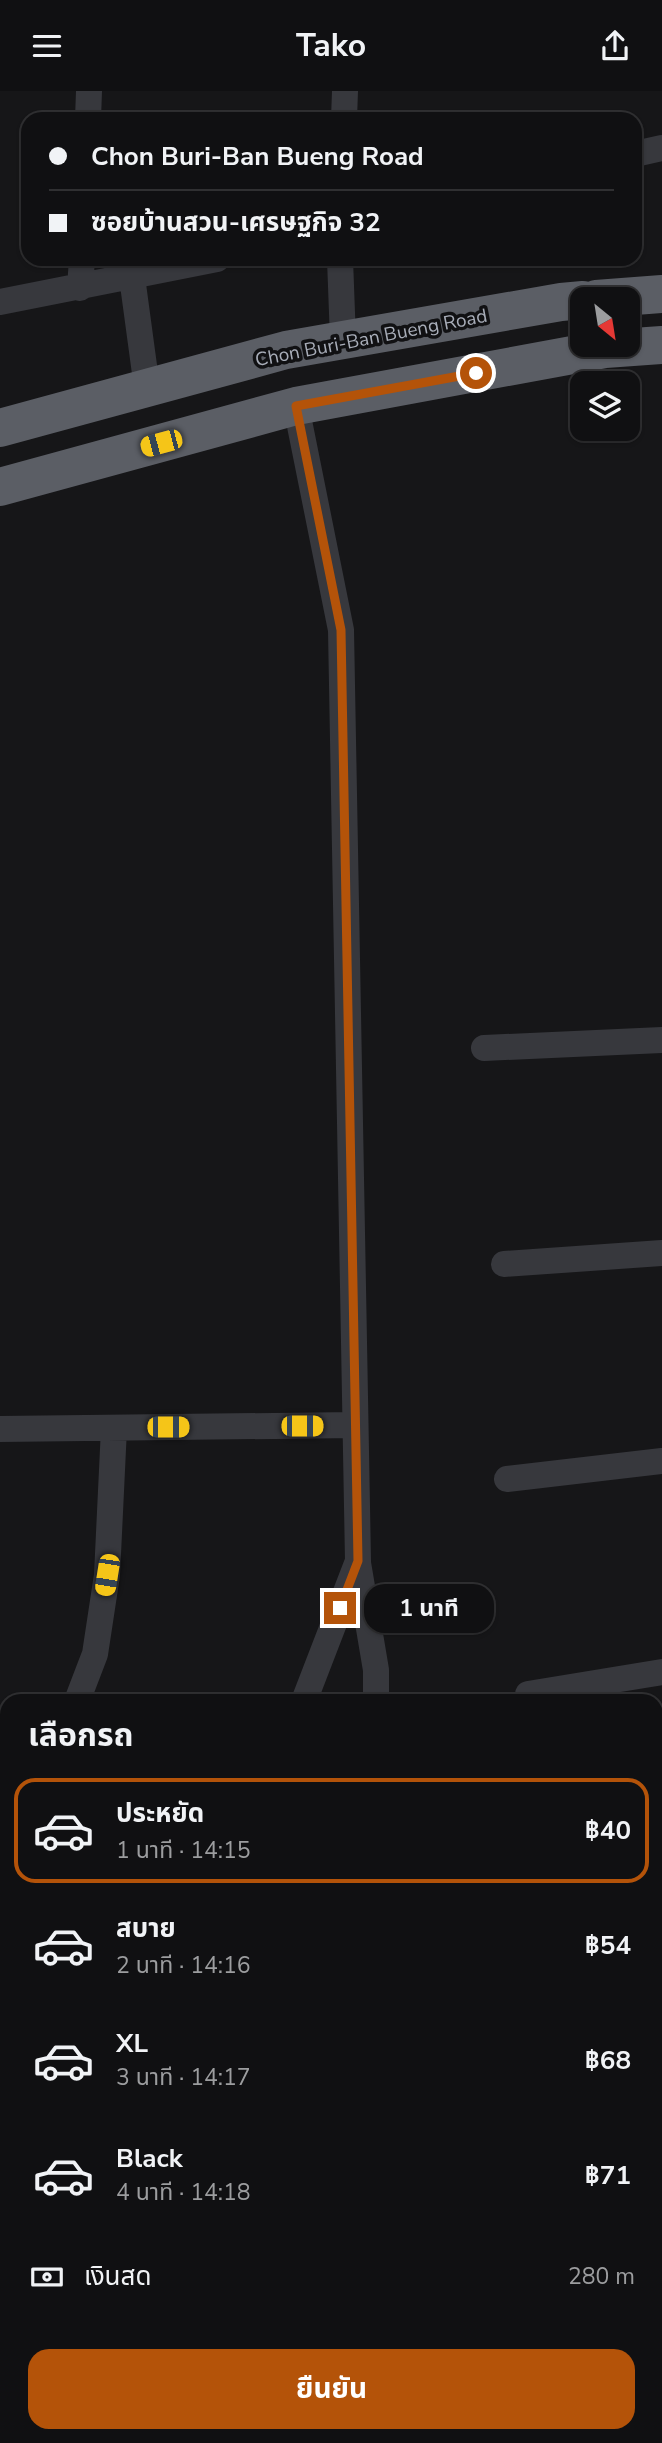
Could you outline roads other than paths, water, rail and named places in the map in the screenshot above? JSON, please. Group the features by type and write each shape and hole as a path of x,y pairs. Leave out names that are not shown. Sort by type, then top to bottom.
{"highway":[{"path":"640,296 662,294"},
{"name":"Chon Buri-Ban Bueng Road","path":"0,428 286,350 570,302"},
{"path":"0,488 296,406 605,349 662,345"}],"street":[{"path":"89,91 89,112"},
{"path":"344,112 345,91"},
{"path":"642,152 662,148"},
{"path":"80,288 82,266"},
{"path":"0,302 184,266"},
{"path":"340,266 343,340"},
{"path":"132,277 146,387"},
{"path":"296,406 341,630 358,1561 376,1670 376,1694"},
{"path":"484,1048 662,1040"},
{"path":"504,1264 662,1253"},
{"path":"0,1429 355,1425"},
{"path":"80,1694 95,1654 107,1575 114,1428"},
{"path":"507,1479 662,1461"},
{"path":"307,1694 358,1561"},
{"path":"528,1694 662,1672"}]}
